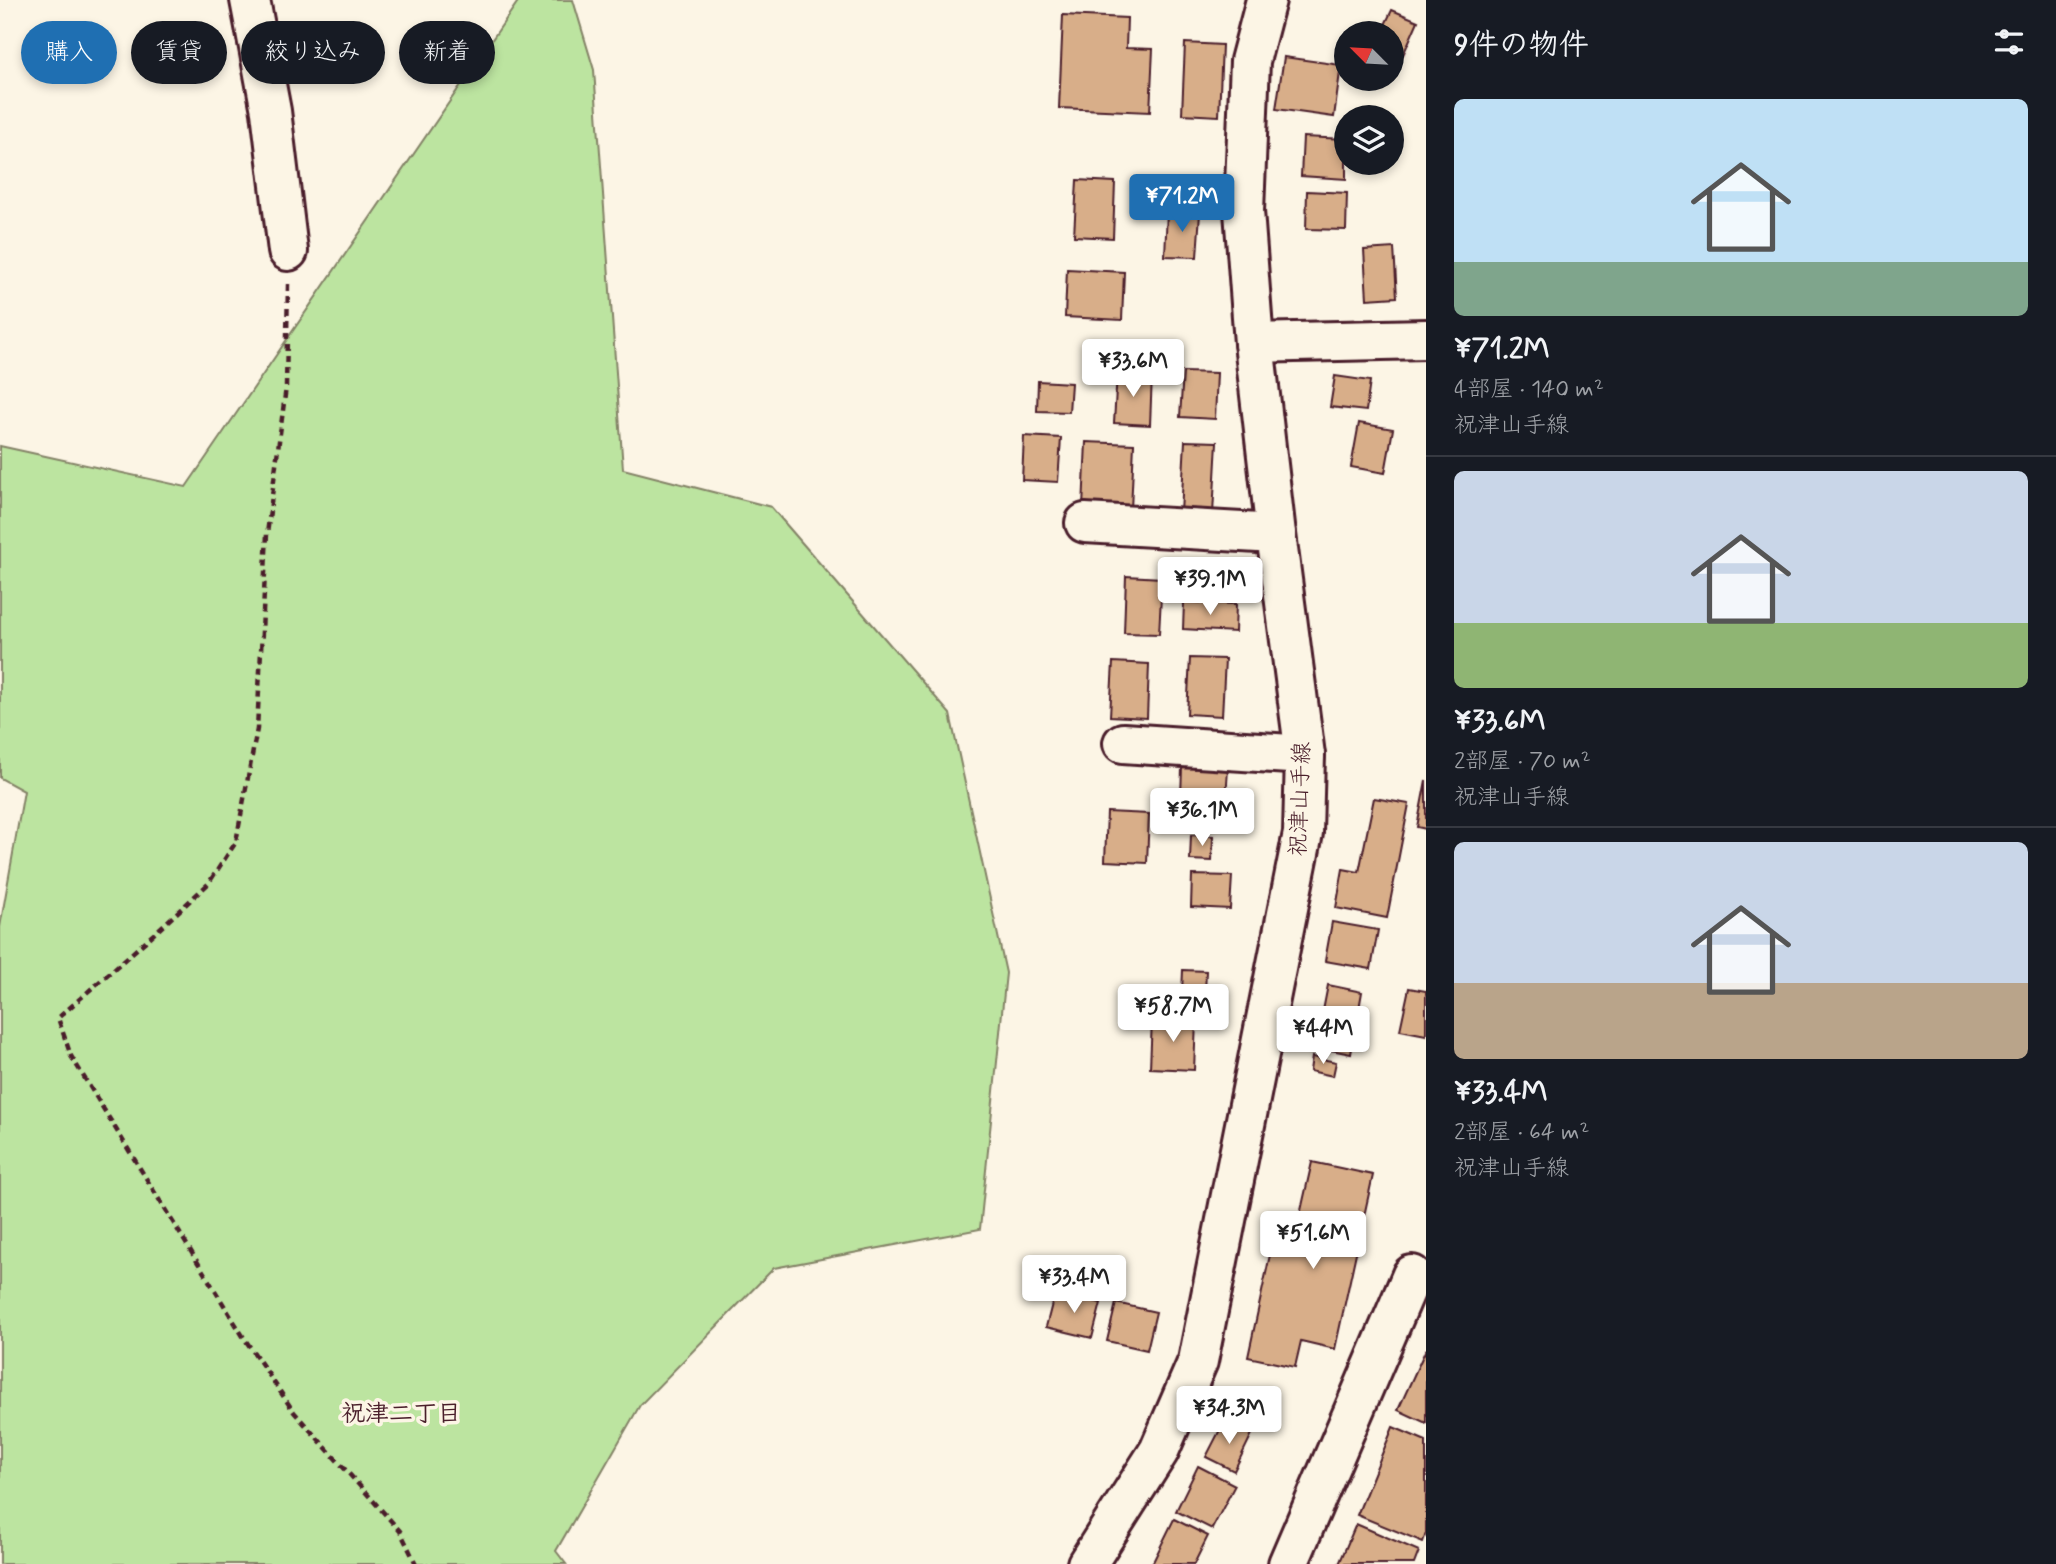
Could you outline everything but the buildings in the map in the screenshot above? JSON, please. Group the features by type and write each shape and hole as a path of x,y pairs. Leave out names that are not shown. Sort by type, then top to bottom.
{"street":[{"path":"250,0 271,111 288,251"},
{"name":"祝津山手線","path":"1087,1564 1159,1451 1198,1361 1303,833 1306,755 1254,343 1244,211 1250,61 1266,0"},
{"path":"1254,343 1426,339"},
{"path":"1084,523 1276,534"},
{"path":"1123,743 1306,755"},
{"path":"1288,1564 1412,1275"}],"path":[{"path":"288,251 286,387 267,534 257,729 236,842 208,884 58,1018 71,1056 246,1340 294,1412 400,1531 416,1564"}],"green space":[{"path":"519,0 573,0 594,70 623,469 771,507 950,714 1006,973 980,1229 774,1268 640,1405 556,1551 566,1564 0,1564 0,927 24,791 0,778 0,446 186,487 462,84 495,84 495,35"}],"district":[{"name":"祝津二丁目","path":"401,1413"}]}
